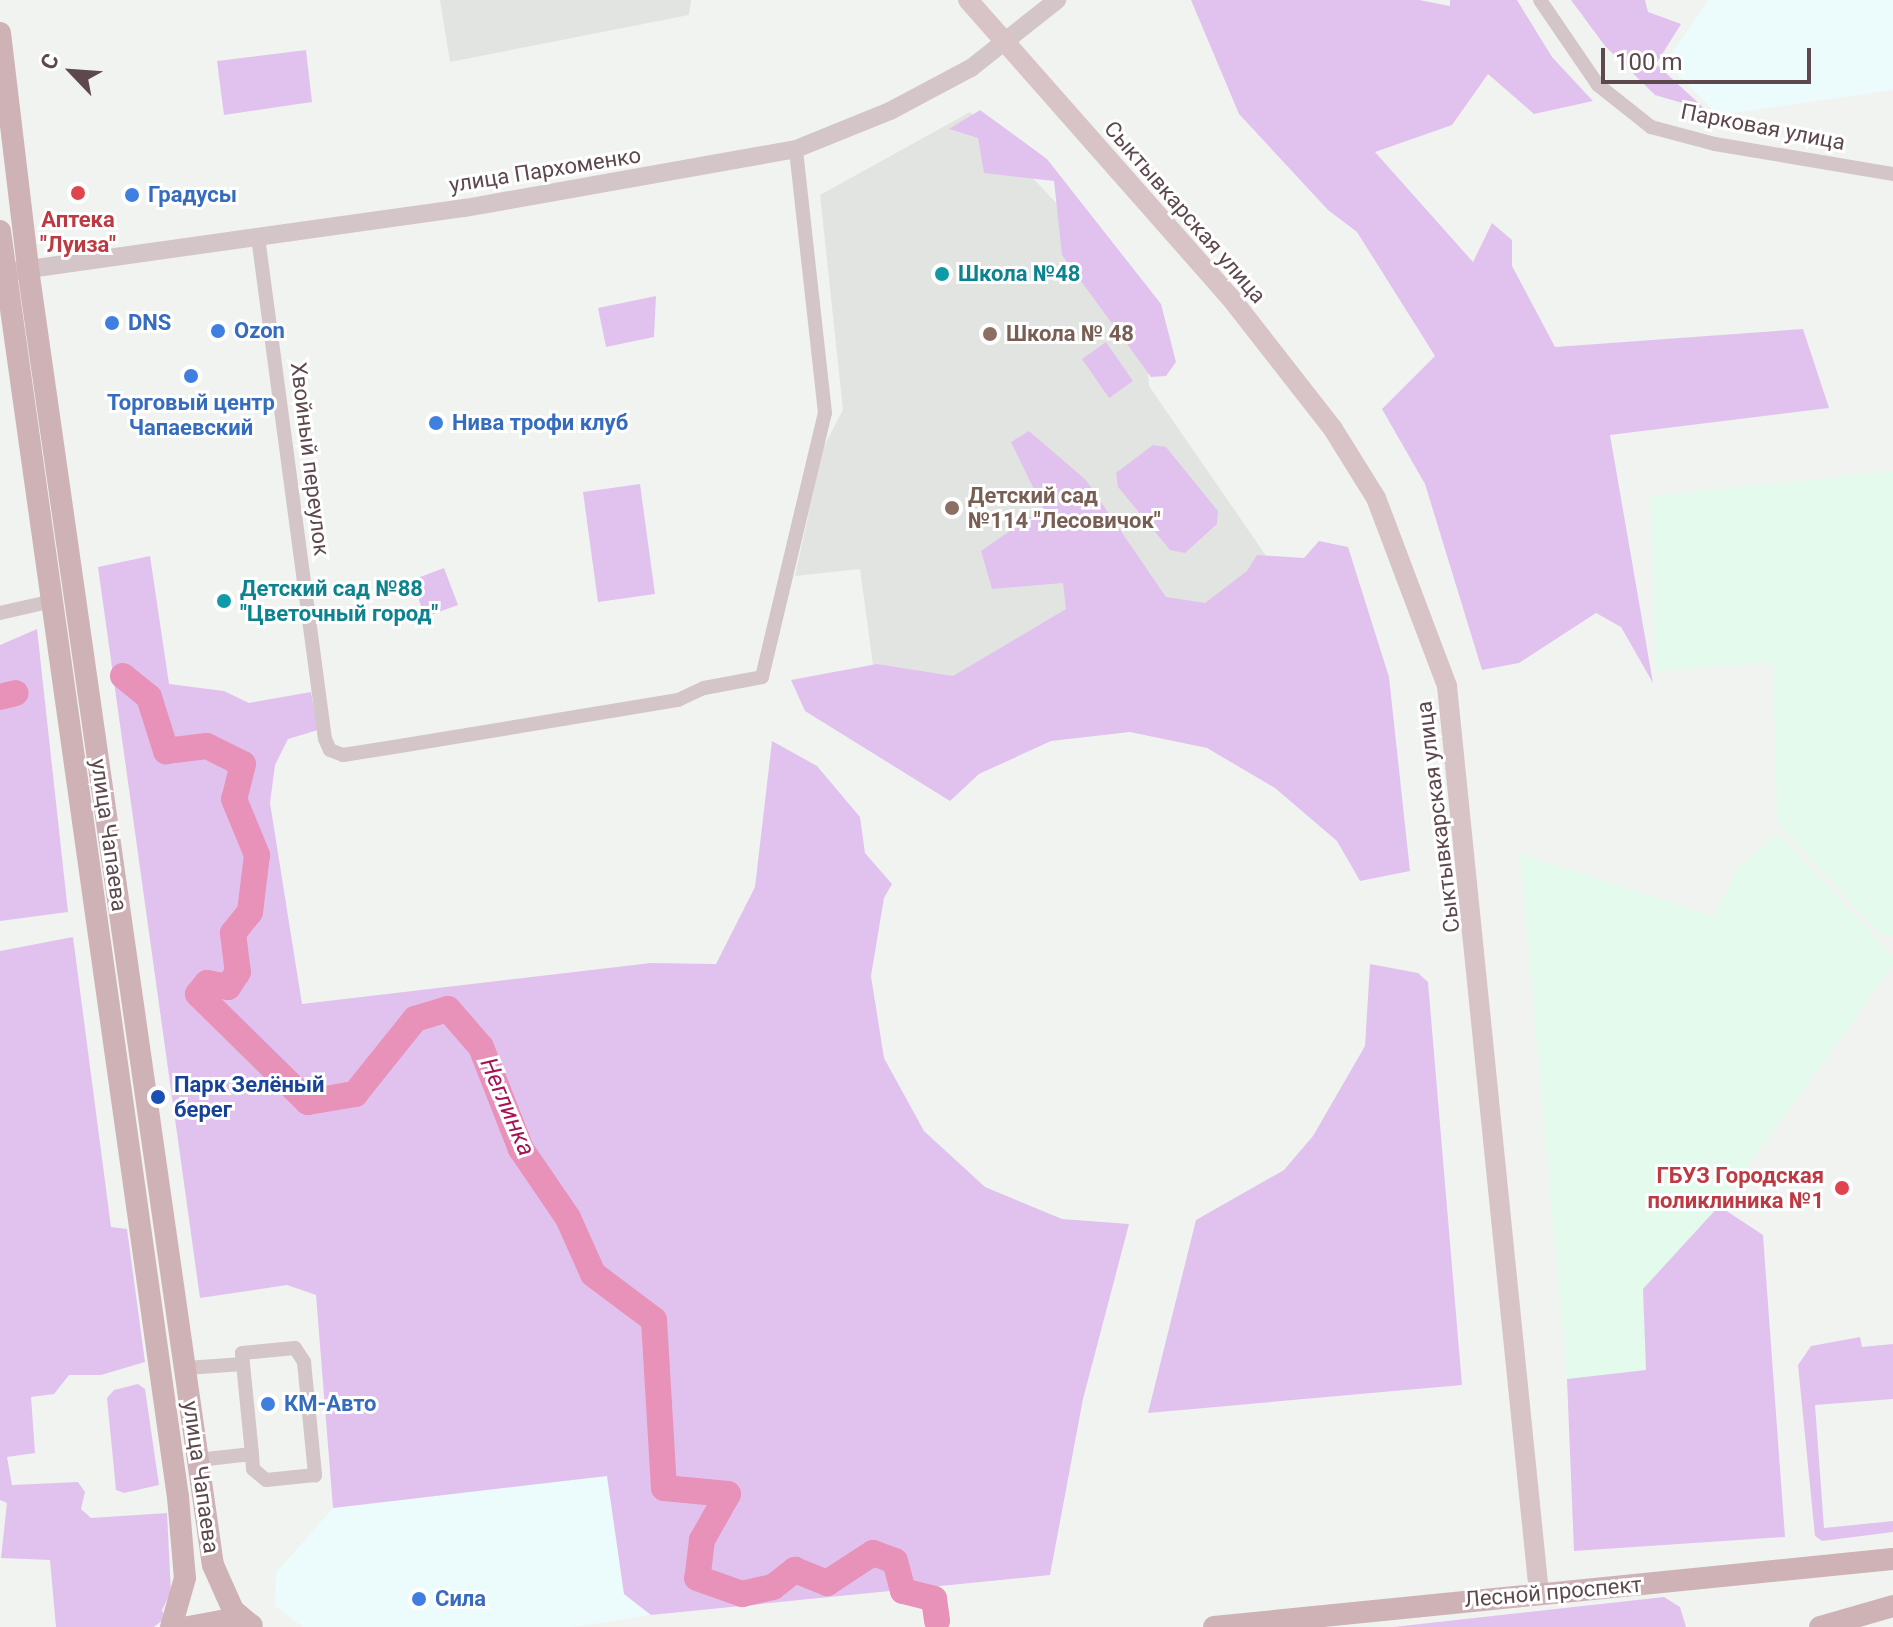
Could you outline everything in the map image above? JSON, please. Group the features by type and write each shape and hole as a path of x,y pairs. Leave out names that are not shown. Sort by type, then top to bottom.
{"main road":[{"name":"Сыктывкарская улица","path":"968,0 1230,297 1333,429 1376,498 1447,686 1539,1593"},
{"name":"улица Чапаева","path":"0,33 11,271 53,601 178,1497 185,1578 171,1627"},
{"name":"улица Чапаева","path":"0,231 11,271 186,1368 213,1565 233,1610 254,1626"},
{"name":"Лесной проспект","path":"1214,1627 1893,1559"},
{"path":"1820,1627 1893,1606"},
{"path":"1377,1627 1391,1608"},
{"path":"188,1627 222,1621 254,1626"}],"street":[{"name":"улица Пархоменко","path":"11,271 465,208 796,149 890,111 971,68 1057,0"},
{"name":"Парковая улица","path":"1540,0 1598,85 1651,127 1715,144 1893,174"},
{"name":"Хвойный переулок","path":"258,237 325,739 330,750 343,755 406,745 678,700 704,688 762,677 825,413 796,149"},
{"path":"0,613 53,601"},
{"path":"295,1348 304,1362 315,1475 266,1480 253,1469 252,1454 242,1353 295,1348"},
{"path":"186,1368 243,1364"},
{"path":"198,1460 252,1454"}],"shaded area":[{"path":"440,0 691,0 689,15 450,62"},
{"path":"1191,0 1419,0 1450,6 1450,0 1517,0 1552,57 1593,101 1534,114 1488,74 1452,125 1375,152 1473,262 1492,223 1512,240 1512,266 1555,347 1803,329 1829,408 1610,435 1653,683 1621,627 1596,613 1519,663 1482,670 1425,484 1382,409 1435,356 1357,232 1328,210 1239,114"},
{"path":"1571,0 1645,0 1648,12 1681,24 1656,64 1706,110 1655,95 1605,46"},
{"path":"1709,0 1893,0 1893,90 1718,115 1665,62"},
{"path":"306,50 312,102 224,115 217,61"},
{"path":"980,110 1047,159 1161,304 1176,362 1166,376 1151,377 1062,255 1054,181 984,173 978,138 949,129"},
{"path":"970,112 1141,292 1149,386 1280,576 1202,622 878,702 860,569 795,576 823,448 843,410 820,195"},
{"path":"656,296 654,337 606,347 598,308"},
{"path":"1106,342 1133,381 1109,398 1082,359"},
{"path":"1029,431 1086,480 1166,597 1205,603 1247,571 1257,555 1304,558 1319,541 1348,547 1389,677 1410,871 1360,881 1337,841 1275,788 1207,748 1130,732 1051,741 979,774 950,801 805,711 791,680 877,664 953,676 1066,609 1063,583 992,589 981,551 1043,508 1011,442"},
{"path":"1153,445 1166,447 1218,511 1217,524 1185,553 1170,550 1118,487 1116,473"},
{"path":"1893,471 1893,935 1882,936 1777,822 1773,663 1656,671 1650,496"},
{"path":"640,484 655,594 598,602 583,492"},
{"path":"150,556 169,684 224,691 249,703 311,692 318,730 288,739 275,765 270,803 302,1004 651,963 716,964 755,887 772,741 817,766 860,817 865,853 892,884 884,898 871,976 884,1058 924,1131 985,1187 1062,1219 1129,1224 1083,1399 1050,1575 651,1615 624,1594 607,1476 333,1508 316,1295 287,1285 200,1298 98,567"},
{"path":"444,568 458,605 425,617 412,580"},
{"path":"37,629 68,912 0,921 0,645"},
{"path":"1778,834 1893,956 1893,966 1711,1217 1643,1289 1647,1371 1567,1379 1520,854 1714,916 1737,869"},
{"path":"73,937 111,1227 127,1229 145,1362 101,1375 69,1375 54,1394 31,1397 35,1453 7,1457 12,1485 78,1482 85,1492 81,1509 91,1518 167,1513 171,1592 162,1610 165,1618 154,1627 56,1627 50,1560 1,1558 7,1503 0,1500 0,951"},
{"path":"1370,964 1418,973 1428,982 1462,1385 1148,1413 1196,1220 1284,1170 1313,1136 1365,1046"},
{"path":"1719,1206 1763,1235 1785,1537 1574,1551 1567,1379 1646,1370 1643,1289"},
{"path":"1860,1337 1862,1347 1893,1344 1893,1399 1815,1405 1824,1528 1893,1521 1893,1532 1822,1541 1815,1536 1798,1365 1811,1346"},
{"path":"138,1384 145,1389 159,1485 124,1493 116,1490 107,1398 114,1390"},
{"path":"607,1476 624,1594 651,1615 573,1627 303,1627 275,1606 276,1573 333,1508"},
{"path":"1664,1597 1680,1607 1686,1627 1393,1627"}],"waterway":[{"name":"Неглинка","path":"123,676 149,697 166,751 207,746 243,764 234,799 257,855 250,912 233,933 238,972 228,987 207,983 198,994 308,1102 355,1094 415,1019 448,1009 481,1047 521,1149 568,1218 593,1274 654,1320 664,1488 728,1494 702,1540 697,1578 742,1594 773,1587 795,1570 827,1583 873,1553 895,1561 903,1591 934,1599 937,1621"},
{"name":"Неглинка","path":"0,697 16,693"}],"place":[{"name":"Аптека \"Луиза\"","path":"78,193"},
{"name":"Градусы","path":"132,195"},
{"name":"Школа №48","path":"942,274"},
{"name":"DNS","path":"112,323"},
{"name":"Ozon","path":"218,331"},
{"name":"Школа № 48","path":"990,334"},
{"name":"Торговый центр Чапаевский","path":"191,376"},
{"name":"Нива трофи клуб","path":"436,423"},
{"name":"Детский сад №114 \"Лесовичок\"","path":"952,508"},
{"name":"Детский сад №88 \"Цветочный город\"","path":"224,601"},
{"name":"Парк Зелёный берег","path":"158,1097"},
{"name":"ГБУЗ Городская поликлиника №1","path":"1842,1188"},
{"name":"КМ-Авто","path":"268,1404"},
{"name":"Сила","path":"419,1599"}]}
